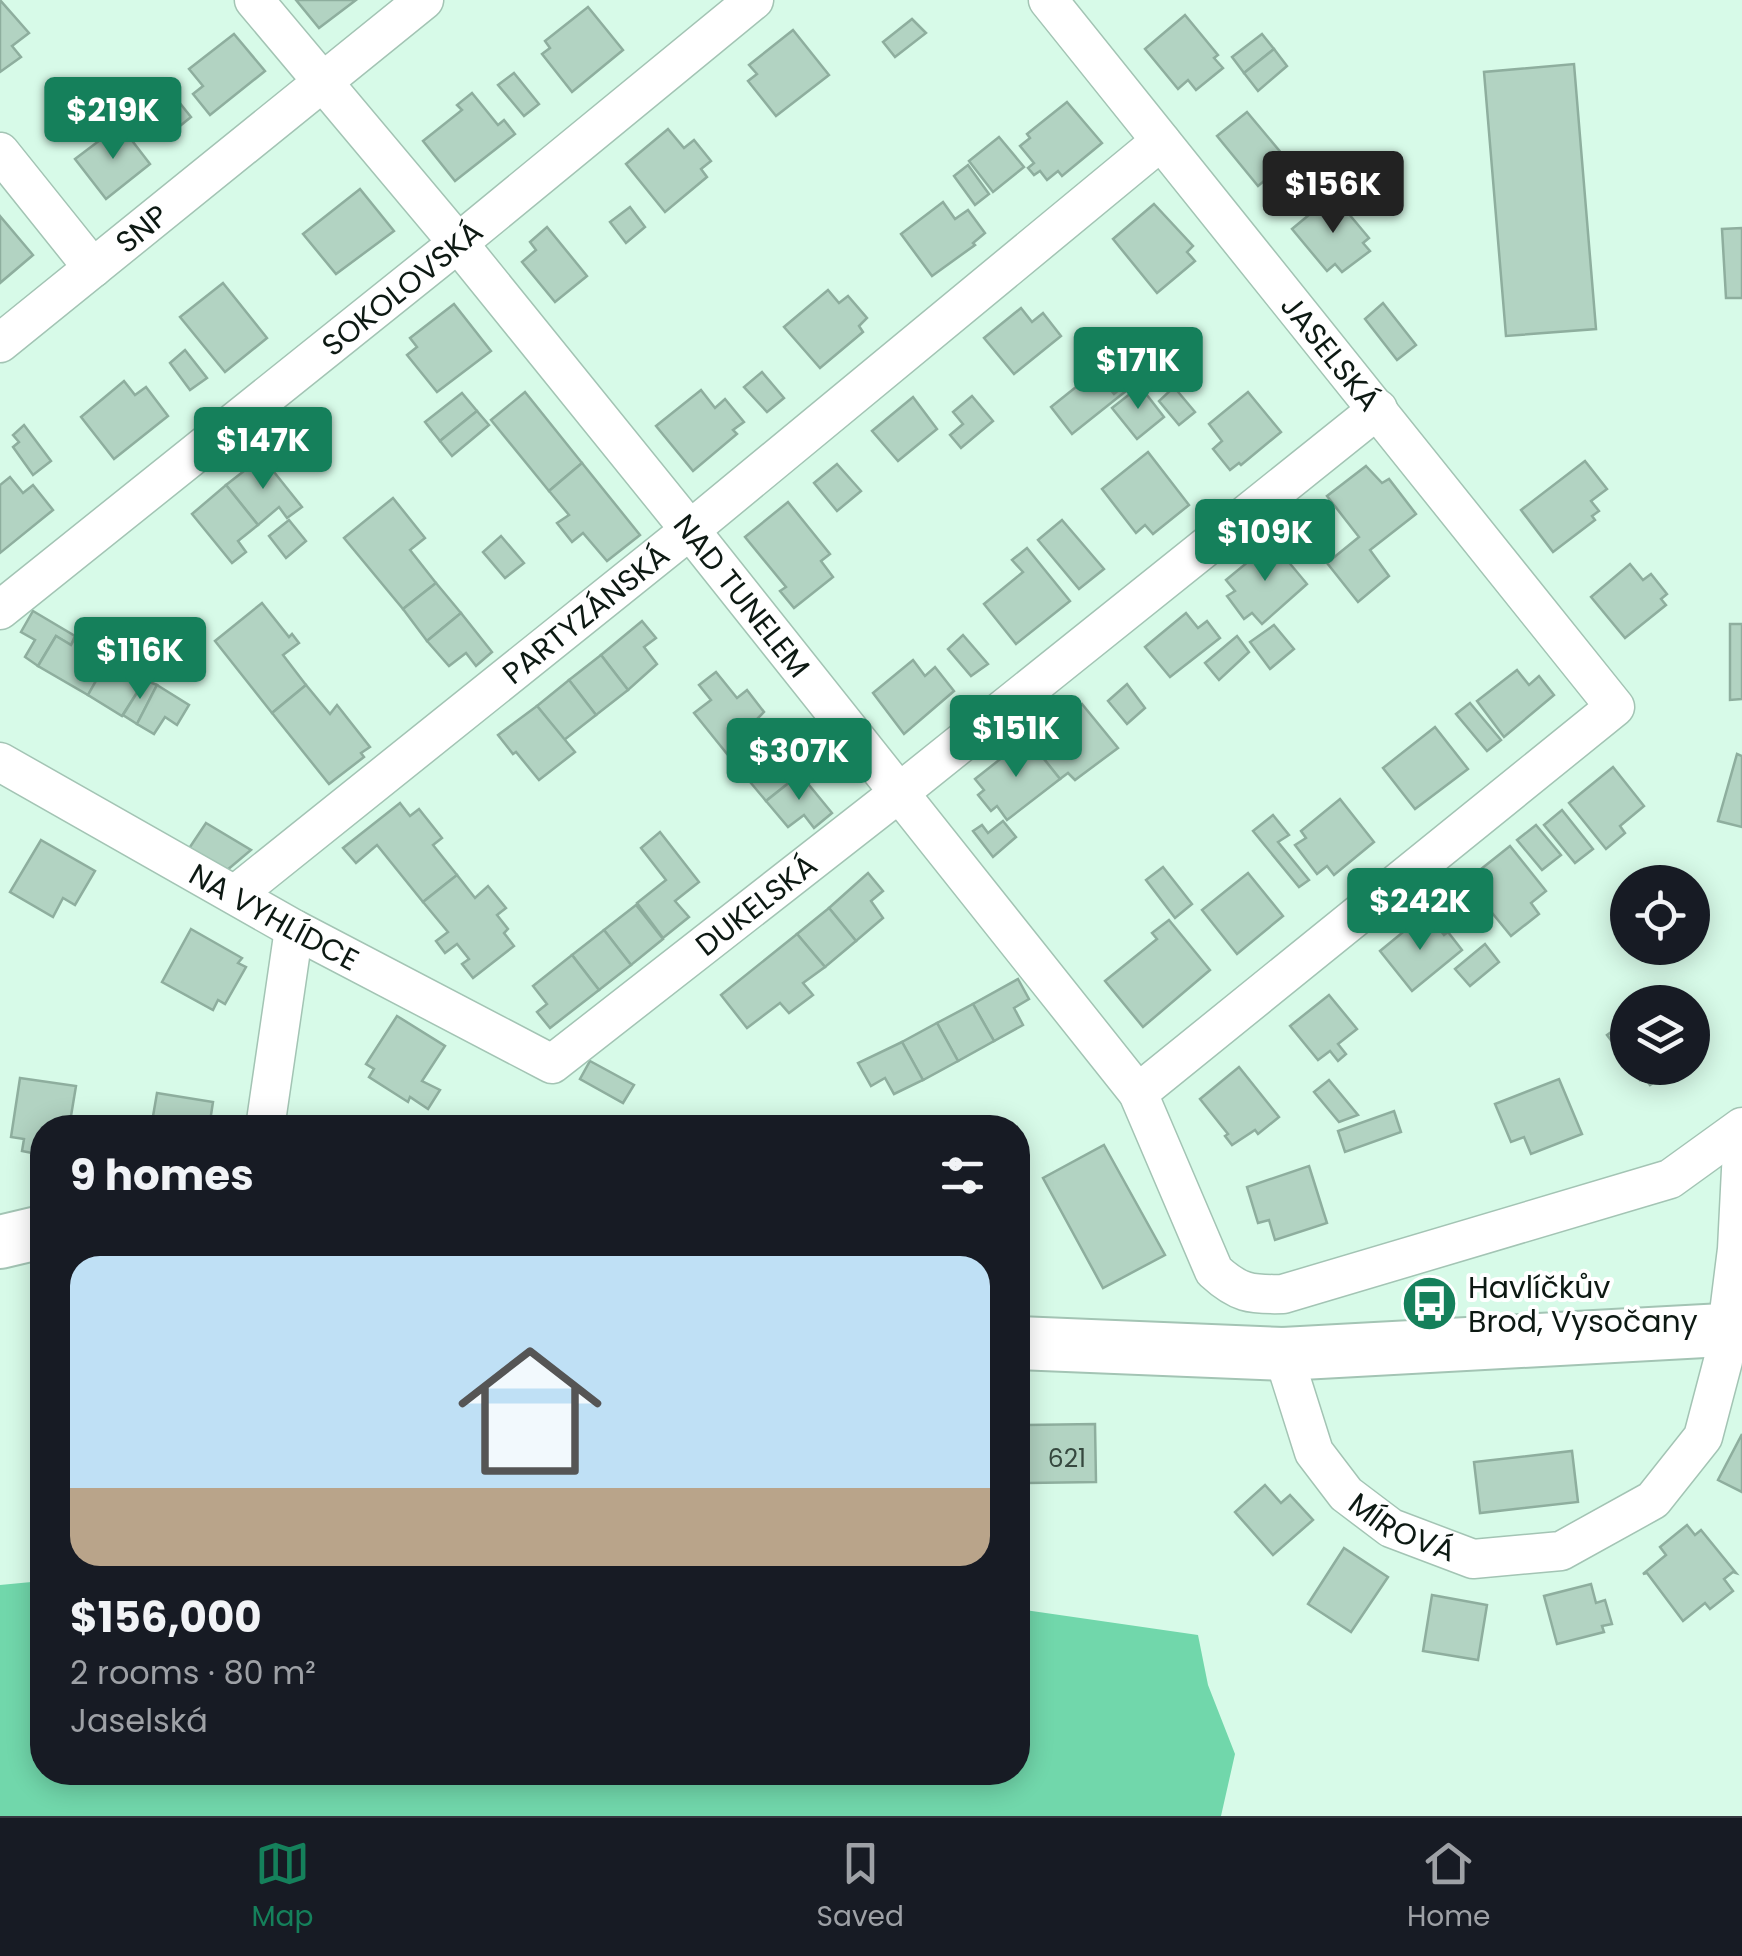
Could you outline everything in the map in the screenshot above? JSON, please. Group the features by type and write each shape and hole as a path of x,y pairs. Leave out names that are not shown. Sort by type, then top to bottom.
{"street":[{"name":"NAD TUNELEM","path":"254,0 458,243 1138,1093 1214,1271 1234,1289 1258,1295 1282,1294 1670,1178 1742,1127"},
{"name":"SNP","path":"0,343 424,0"},
{"name":"SOKOLOVSKÁ","path":"0,610 754,0"},
{"name":"JASELSKÁ","path":"1048,0 1615,707 1138,1093"},
{"name":"PARTYZÁNSKÁ","path":"236,894 690,530 1161,142"},
{"path":"0,152 94,268"},
{"name":"DUKELSKÁ","path":"552,1064 900,792 1378,409"},
{"name":"NA VYHLÍDCE","path":"0,762 294,929 552,1064"},
{"path":"267,1115 294,929"},
{"name":"MÍROVÁ","path":"1283,1354 1314,1452 1346,1494 1391,1528 1473,1559 1561,1551 1654,1500 1703,1437 1734,1330 1742,1150"},
{"path":"0,1242 30,1235"},
{"path":"1030,1343 1283,1354 1734,1330"}],"green space":[{"path":"30,1582 30,1785 1030,1785 1030,1611 1198,1635 1208,1685 1235,1754 1221,1816 0,1816 0,1585"}],"building":[{"path":"0,0 29,33 12,46 21,57 0,72"},
{"path":"296,0 356,0 319,28"},
{"path":"588,7 623,50 572,92 542,54 550,48 545,41"},
{"path":"1185,15 1218,55 1214,58 1223,68 1196,90 1188,80 1178,89 1145,49"},
{"path":"912,19 926,33 895,57 883,42"},
{"path":"793,30 829,75 776,116 748,81 757,74 749,65"},
{"path":"234,34 265,71 210,115 193,94 203,86 189,69"},
{"path":"1262,34 1274,49 1244,73 1232,57"},
{"path":"1274,49 1287,66 1258,91 1244,73"},
{"path":"1574,64 1596,329 1506,336 1484,72"},
{"path":"514,73 539,104 524,116 498,85"},
{"path":"163,82 191,117 175,130 146,95"},
{"path":"472,93 498,125 504,120 515,134 455,181 423,141 462,110 457,105"},
{"path":"1067,102 1102,143 1062,176 1058,171 1047,180 1040,171 1034,175 1028,168 1034,163 1020,146 1030,138 1027,134"},
{"path":"1247,112 1288,161 1258,186 1217,136"},
{"path":"120,125 150,164 106,199 75,159"},
{"path":"668,129 684,148 694,140 711,161 701,169 707,177 665,212 626,164"},
{"path":"999,137 1024,167 993,192 969,161"},
{"path":"968,165 989,194 975,205 954,176"},
{"path":"360,189 394,231 336,274 303,234"},
{"path":"1333,195 1369,238 1363,243 1370,251 1342,272 1335,264 1327,271 1292,229"},
{"path":"943,202 955,219 968,210 985,233 975,245 932,276 901,234"},
{"path":"1154,204 1193,246 1187,252 1195,261 1157,293 1113,239"},
{"path":"630,207 645,227 626,243 610,222"},
{"path":"0,216 33,255 0,283"},
{"path":"547,227 587,276 555,302 522,262 536,250 530,242"},
{"path":"1742,228 1742,298 1726,298 1722,229"},
{"path":"223,283 267,338 225,372 180,317"},
{"path":"828,290 839,303 848,296 867,318 859,326 863,332 820,368 784,327"},
{"path":"1383,303 1416,345 1397,360 1365,319"},
{"path":"454,304 491,351 437,392 407,355 417,347 410,338"},
{"path":"1021,308 1032,322 1043,313 1061,336 1014,374 984,338"},
{"path":"185,350 207,378 190,390 170,363"},
{"path":"1120,353 1141,379 1072,434 1051,407 1096,371 1114,394 1132,379 1115,357"},
{"path":"762,372 784,398 767,412 744,387"},
{"path":"124,381 135,395 146,387 168,416 114,459 81,417"},
{"path":"1140,386 1164,417 1137,439 1112,408"},
{"path":"1174,387 1195,412 1179,425 1159,401"},
{"path":"701,390 715,408 725,399 744,422 733,430 737,434 693,471 656,426"},
{"path":"525,392 582,463 549,491 491,420"},
{"path":"1248,392 1281,432 1230,470 1213,449 1222,441 1209,424"},
{"path":"462,393 477,411 440,441 425,422"},
{"path":"972,396 993,421 961,448 950,435 963,424 953,412"},
{"path":"913,397 937,429 898,461 872,431"},
{"path":"477,411 489,425 452,456 440,441"},
{"path":"24,425 51,461 33,475 13,447 19,442 13,435"},
{"path":"1148,452 1189,505 1153,534 1145,525 1136,533 1102,489"},
{"path":"262,457 302,507 287,518 279,507 258,525 226,485"},
{"path":"1585,461 1607,489 1591,501 1599,511 1592,516 1595,520 1553,552 1521,510"},
{"path":"582,463 640,535 607,561 583,533 572,542 557,523 569,515 549,491"},
{"path":"837,464 861,491 837,511 814,483"},
{"path":"1366,466 1382,483 1389,479 1416,514 1370,550 1389,576 1358,602 1327,563 1359,537 1327,496"},
{"path":"10,477 23,493 33,485 53,510 0,553 0,485"},
{"path":"226,485 258,525 238,541 246,552 232,563 192,514"},
{"path":"393,498 425,538 410,550 436,583 403,609 344,538"},
{"path":"788,502 830,554 821,561 833,577 794,608 780,591 786,587 745,537"},
{"path":"289,520 306,541 286,558 269,536"},
{"path":"1062,520 1104,569 1079,589 1038,540"},
{"path":"501,536 524,563 505,578 483,552"},
{"path":"1272,542 1307,584 1262,624 1252,613 1244,619 1227,596 1235,591 1226,580"},
{"path":"1027,548 1070,601 1016,644 984,604 1023,572 1012,560"},
{"path":"1630,564 1643,580 1651,574 1667,594 1661,599 1666,605 1625,638 1591,597"},
{"path":"436,583 461,613 427,641 403,609"},
{"path":"262,603 289,637 292,634 299,643 283,655 306,685 272,713 215,641"},
{"path":"33,611 75,636 71,645 56,636 38,666 25,657 35,640 21,632"},
{"path":"461,613 492,652 476,666 466,653 449,666 427,641"},
{"path":"1186,613 1198,628 1207,621 1220,638 1170,677 1145,647"},
{"path":"642,621 656,638 644,647 657,664 628,690 601,655"},
{"path":"1730,624 1742,624 1742,699 1730,700"},
{"path":"1274,625 1294,649 1270,669 1250,642"},
{"path":"963,635 988,664 971,676 948,649"},
{"path":"56,636 71,645 75,638 109,658 88,695 38,666"},
{"path":"1237,636 1249,652 1219,680 1205,663"},
{"path":"601,655 628,690 596,715 569,680"},
{"path":"109,658 145,680 122,716 88,695"},
{"path":"913,660 925,676 935,667 954,691 904,734 873,693"},
{"path":"1517,670 1529,685 1539,676 1554,695 1504,737 1477,701"},
{"path":"716,672 737,698 747,690 764,712 756,720 774,743 740,770 694,713 711,700 699,685"},
{"path":"145,680 157,685 137,724 123,715"},
{"path":"569,680 596,715 564,740 537,706"},
{"path":"1127,684 1145,708 1127,724 1108,701"},
{"path":"157,685 189,705 177,725 165,717 154,734 137,724"},
{"path":"306,685 330,714 337,705 370,747 361,753 364,757 329,784 272,713"},
{"path":"1071,702 1077,708 1082,704 1118,748 1075,780 1068,773 1060,779 1027,738"},
{"path":"1470,703 1501,740 1487,751 1456,714"},
{"path":"537,706 575,752 539,780 498,735"},
{"path":"1435,727 1468,769 1415,809 1383,768"},
{"path":"1027,738 1060,779 1007,820 997,806 991,811 978,795 984,790 975,779"},
{"path":"774,743 800,774 766,801 740,770"},
{"path":"1737,754 1742,756 1742,827 1718,821"},
{"path":"1613,767 1644,806 1620,826 1625,833 1606,849 1569,803"},
{"path":"800,774 832,813 814,828 804,815 788,827 766,801"},
{"path":"1340,799 1374,842 1334,875 1327,866 1317,874 1295,845 1306,838 1301,831"},
{"path":"400,803 410,816 419,809 442,838 433,845 457,875 423,902 377,845 356,863 343,848"},
{"path":"1562,810 1593,849 1575,863 1544,825"},
{"path":"1273,815 1289,835 1278,842 1309,880 1299,887 1253,831"},
{"path":"1003,821 1016,837 993,857 973,831 982,825 988,833"},
{"path":"206,823 251,850 226,871 186,853"},
{"path":"1536,825 1561,855 1542,870 1517,840"},
{"path":"660,832 699,882 675,901 689,917 663,938 637,903 666,880 641,848"},
{"path":"41,840 95,871 75,905 63,898 53,917 10,892"},
{"path":"1510,846 1546,891 1531,903 1539,914 1511,936 1466,881"},
{"path":"1163,867 1192,904 1175,918 1146,880"},
{"path":"868,873 883,891 871,901 883,918 856,941 829,908"},
{"path":"1248,873 1283,916 1237,954 1202,910"},
{"path":"457,875 475,898 488,886 506,908 497,915 514,946 473,978 462,964 469,959 457,944 445,953 436,941 448,932 423,902"},
{"path":"636,905 663,939 631,965 604,930"},
{"path":"829,908 856,941 825,967 797,934"},
{"path":"1419,919 1430,931 1437,926 1444,935 1448,932 1462,950 1412,991 1380,951"},
{"path":"1169,920 1210,970 1143,1027 1105,981 1157,939 1152,933"},
{"path":"191,929 242,958 238,963 246,967 225,1004 218,1000 213,1010 162,982"},
{"path":"604,930 631,965 599,990 572,955"},
{"path":"797,934 825,967 803,983 813,995 789,1013 780,1003 747,1028 721,995"},
{"path":"1485,944 1499,962 1470,986 1455,969"},
{"path":"572,955 599,990 550,1028 537,1012 547,1004 533,986"},
{"path":"1018,979 1029,999 1014,1008 1023,1025 994,1041 973,1004"},
{"path":"1329,995 1357,1029 1338,1044 1346,1054 1338,1061 1330,1051 1318,1060 1290,1026"},
{"path":"973,1004 994,1041 958,1061 937,1023"},
{"path":"397,1016 445,1046 422,1081 440,1090 428,1109 410,1097 408,1102 369,1077 374,1069 366,1064"},
{"path":"937,1023 958,1061 923,1080 902,1042"},
{"path":"902,1042 923,1080 894,1094 885,1078 871,1086 858,1063"},
{"path":"590,1061 634,1085 623,1103 580,1079"},
{"path":"1239,1067 1279,1117 1258,1134 1255,1130 1232,1145 1200,1099"},
{"path":"20,1078 76,1086 71,1115 30,1115 30,1153 22,1151 24,1139 11,1137"},
{"path":"1559,1079 1582,1134 1531,1154 1524,1137 1511,1142 1495,1104"},
{"path":"1329,1080 1358,1115 1339,1122 1314,1092"},
{"path":"157,1093 213,1102 211,1115 153,1115"},
{"path":"1394,1111 1401,1132 1345,1152 1338,1131"},
{"path":"1104,1145 1165,1255 1103,1288 1043,1178"},
{"path":"1309,1166 1327,1223 1275,1240 1269,1220 1258,1223 1247,1187"},
{"path":"1095,1424 1096,1482 1030,1483 1030,1425"},
{"path":"1742,1434 1742,1492 1718,1480"},
{"path":"1572,1451 1578,1502 1480,1513 1474,1462"},
{"path":"1265,1485 1281,1503 1290,1495 1313,1520 1273,1555 1235,1512"},
{"path":"1687,1525 1695,1535 1701,1530 1736,1573 1724,1579 1733,1591 1710,1609 1705,1603 1683,1621 1647,1573 1643,1574 1666,1555 1660,1547"},
{"path":"1344,1548 1388,1577 1351,1632 1308,1604"},
{"path":"1591,1584 1596,1603 1605,1600 1612,1624 1602,1626 1604,1632 1557,1644 1544,1596"},
{"path":"1432,1595 1487,1605 1478,1660 1423,1651"}],"place":[{"name":"Havlíčkův Brod, Vysočany","path":"1429,1304"}]}
